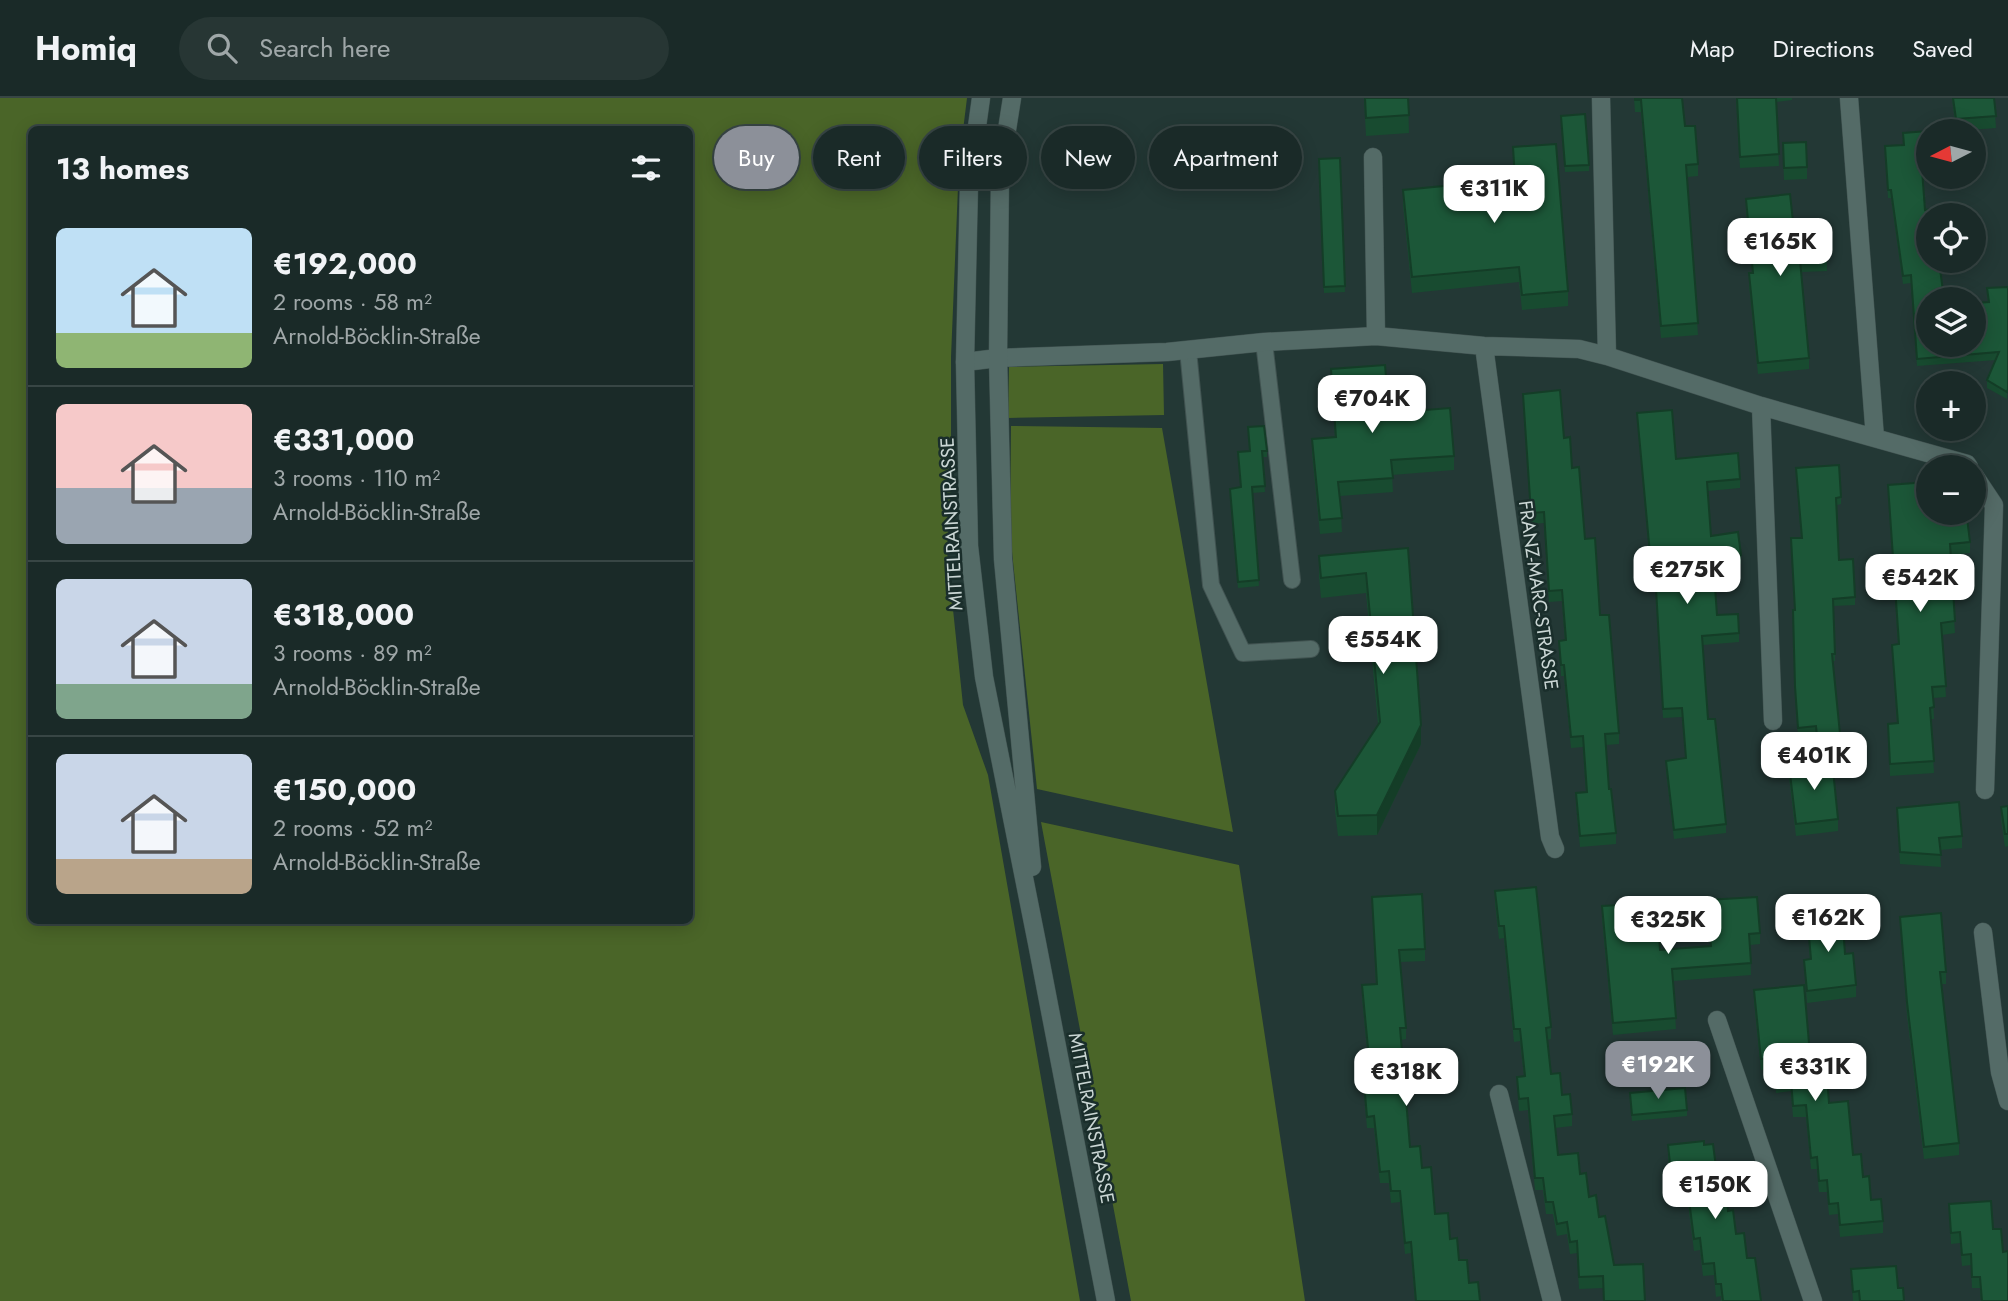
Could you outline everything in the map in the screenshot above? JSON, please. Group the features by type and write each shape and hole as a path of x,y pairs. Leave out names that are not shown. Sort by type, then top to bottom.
{"street":[{"name":"MITTELRAINSTRASSE","path":"981,98 969,184 965,362 969,546 984,677 1106,1301"},
{"name":"MITTELRAINSTRASSE","path":"1012,98 1000,174 998,358 1003,559 1037,943"},
{"path":"1601,98 1607,356"},
{"path":"1849,98 1875,438"},
{"path":"1373,157 1376,337"},
{"path":"965,362 1376,337 1484,346 1579,349 1761,406 1935,455"},
{"name":"FRANZ-MARC-STRASSE","path":"1484,346 1550,837 1555,849"},
{"path":"1761,406 1773,720"},
{"path":"1985,790 1994,505 1986,493"},
{"path":"1983,932 2000,1072 2008,1101"},
{"path":"1717,1020 1813,1301"},
{"path":"1499,1094 1552,1301"}],"lane":[{"path":"1264,342 1292,580"},
{"path":"1188,350 1211,585 1243,653 1311,649"}],"green space":[{"path":"0,98 967,98 964,126 919,126 919,189 958,189 947,552 963,705 988,775 1080,1301 0,1301"},
{"path":"1163,364 1164,415 1008,418 1009,367"},
{"path":"1011,426 1162,428 1233,832 1037,789 1010,533"},
{"path":"1041,822 1239,865 1305,1301 1131,1301"}],"building":[{"path":"1365,98 1408,98 1409,115 1366,118"},
{"path":"1635,98 1682,98 1685,126 1695,126 1698,164 1686,165 1698,323 1661,326 1641,100"},
{"path":"1737,98 1776,98 1779,154 1740,157"},
{"path":"1953,98 1994,98 1996,116 1956,119"},
{"path":"1585,114 1589,165 1565,166 1561,116"},
{"path":"1916,132 1916,189 1923,189 1924,203 1916,203 1916,273 1941,273 1942,287 1916,287 1916,345 1911,275 1903,276 1891,190 1888,190 1885,146 1904,145 1903,133"},
{"path":"1806,142 1807,167 1784,168 1783,143"},
{"path":"1556,144 1568,291 1522,295 1519,267 1412,277 1403,190 1515,179 1513,147"},
{"path":"1340,158 1345,286 1324,287 1319,159"},
{"path":"1790,194 1794,231 1826,230 1827,259 1800,260 1809,358 1758,363 1749,273 1753,273 1746,199"},
{"path":"2008,287 2007,392 1987,380 1999,352 1986,353 1986,302 1989,302 1987,288"},
{"path":"1385,365 1389,413 1450,408 1454,456 1391,460 1393,478 1338,482 1342,518 1320,520 1312,439 1336,437 1331,369"},
{"path":"1560,390 1564,438 1570,437 1572,468 1579,467 1585,539 1595,538 1600,615 1609,615 1619,733 1605,734 1616,833 1580,836 1576,793 1587,792 1583,736 1571,737 1559,641 1566,640 1562,590 1549,591 1544,512 1531,513 1523,394"},
{"path":"1672,410 1676,459 1738,453 1740,479 1707,482 1711,536 1738,532 1741,555 1713,559 1717,615 1738,614 1739,633 1702,636 1708,719 1715,719 1726,824 1674,830 1666,761 1686,758 1682,708 1663,709 1654,554 1650,554 1637,413"},
{"path":"1264,426 1267,451 1262,451 1265,486 1252,487 1259,580 1238,582 1230,489 1241,487 1238,452 1250,451 1248,427"},
{"path":"1839,465 1841,497 1836,498 1839,560 1853,559 1855,597 1833,599 1835,654 1832,654 1841,744 1818,746 1816,726 1798,728 1791,538 1802,538 1796,468"},
{"path":"1916,483 1916,525 1968,525 1970,542 1950,544 1955,621 1941,623 1946,686 1932,687 1934,707 1930,708 1934,761 1890,764 1888,724 1898,723 1892,645 1899,644 1888,485"},
{"path":"1408,548 1421,725 1377,815 1338,816 1335,791 1380,722 1366,573 1321,578 1319,556"},
{"path":"1832,760 1838,819 1796,824 1789,765"},
{"path":"1959,802 1962,836 1939,838 1941,855 1900,852 1897,808"},
{"path":"2008,806 2008,834 2005,834 2001,807"},
{"path":"1536,887 1551,1027 1546,1028 1551,1074 1560,1073 1562,1095 1570,1094 1572,1114 1554,1116 1558,1155 1578,1153 1580,1174 1586,1173 1589,1197 1596,1195 1599,1217 1605,1216 1614,1265 1643,1264 1645,1301 1604,1301 1603,1276 1579,1277 1577,1241 1570,1242 1567,1222 1557,1224 1553,1202 1546,1202 1543,1178 1535,1178 1528,1098 1519,1099 1517,1077 1525,1076 1520,1029 1514,1029 1504,926 1499,926 1495,891"},
{"path":"1422,894 1425,949 1399,950 1406,1028 1400,1028 1410,1147 1420,1146 1422,1168 1431,1167 1435,1214 1448,1213 1450,1239 1457,1238 1459,1260 1467,1260 1469,1283 1478,1282 1480,1301 1416,1301 1411,1242 1405,1243 1400,1191 1391,1191 1389,1171 1380,1172 1374,1116 1367,1117 1363,1070 1370,1069 1362,985 1377,984 1372,897"},
{"path":"1757,897 1760,933 1749,934 1751,963 1672,969 1676,1018 1613,1023 1602,906 1636,904 1637,919 1658,918 1660,950 1711,946 1707,900"},
{"path":"1842,911 1845,954 1853,953 1856,985 1807,991 1804,960 1811,959 1807,914"},
{"path":"1941,913 1946,972 1940,972 1959,1143 1924,1147 1900,917"},
{"path":"1804,985 1812,1078 1827,1077 1829,1103 1848,1101 1853,1155 1861,1154 1863,1177 1869,1176 1871,1200 1881,1199 1883,1221 1840,1225 1838,1203 1829,1204 1827,1180 1819,1181 1817,1157 1811,1158 1806,1105 1793,1106 1791,1080 1776,1082 1774,1058 1761,1059 1754,990"},
{"path":"1685,1088 1687,1110 1632,1115 1630,1093"},
{"path":"1704,1141 1704,1145 1713,1144 1716,1167 1724,1167 1728,1211 1733,1210 1736,1234 1744,1233 1747,1258 1755,1258 1761,1301 1723,1301 1721,1284 1716,1284 1714,1263 1703,1264 1700,1238 1694,1239 1688,1192 1683,1192 1681,1171 1671,1172 1668,1145"},
{"path":"1991,1201 1993,1229 2001,1229 2003,1252 2008,1251 2008,1301 1982,1301 1980,1277 1972,1277 1971,1254 1962,1255 1960,1232 1951,1233 1949,1204"},
{"path":"1896,1266 1898,1288 1903,1288 1904,1301 1860,1301 1859,1291 1853,1292 1851,1269"}]}
